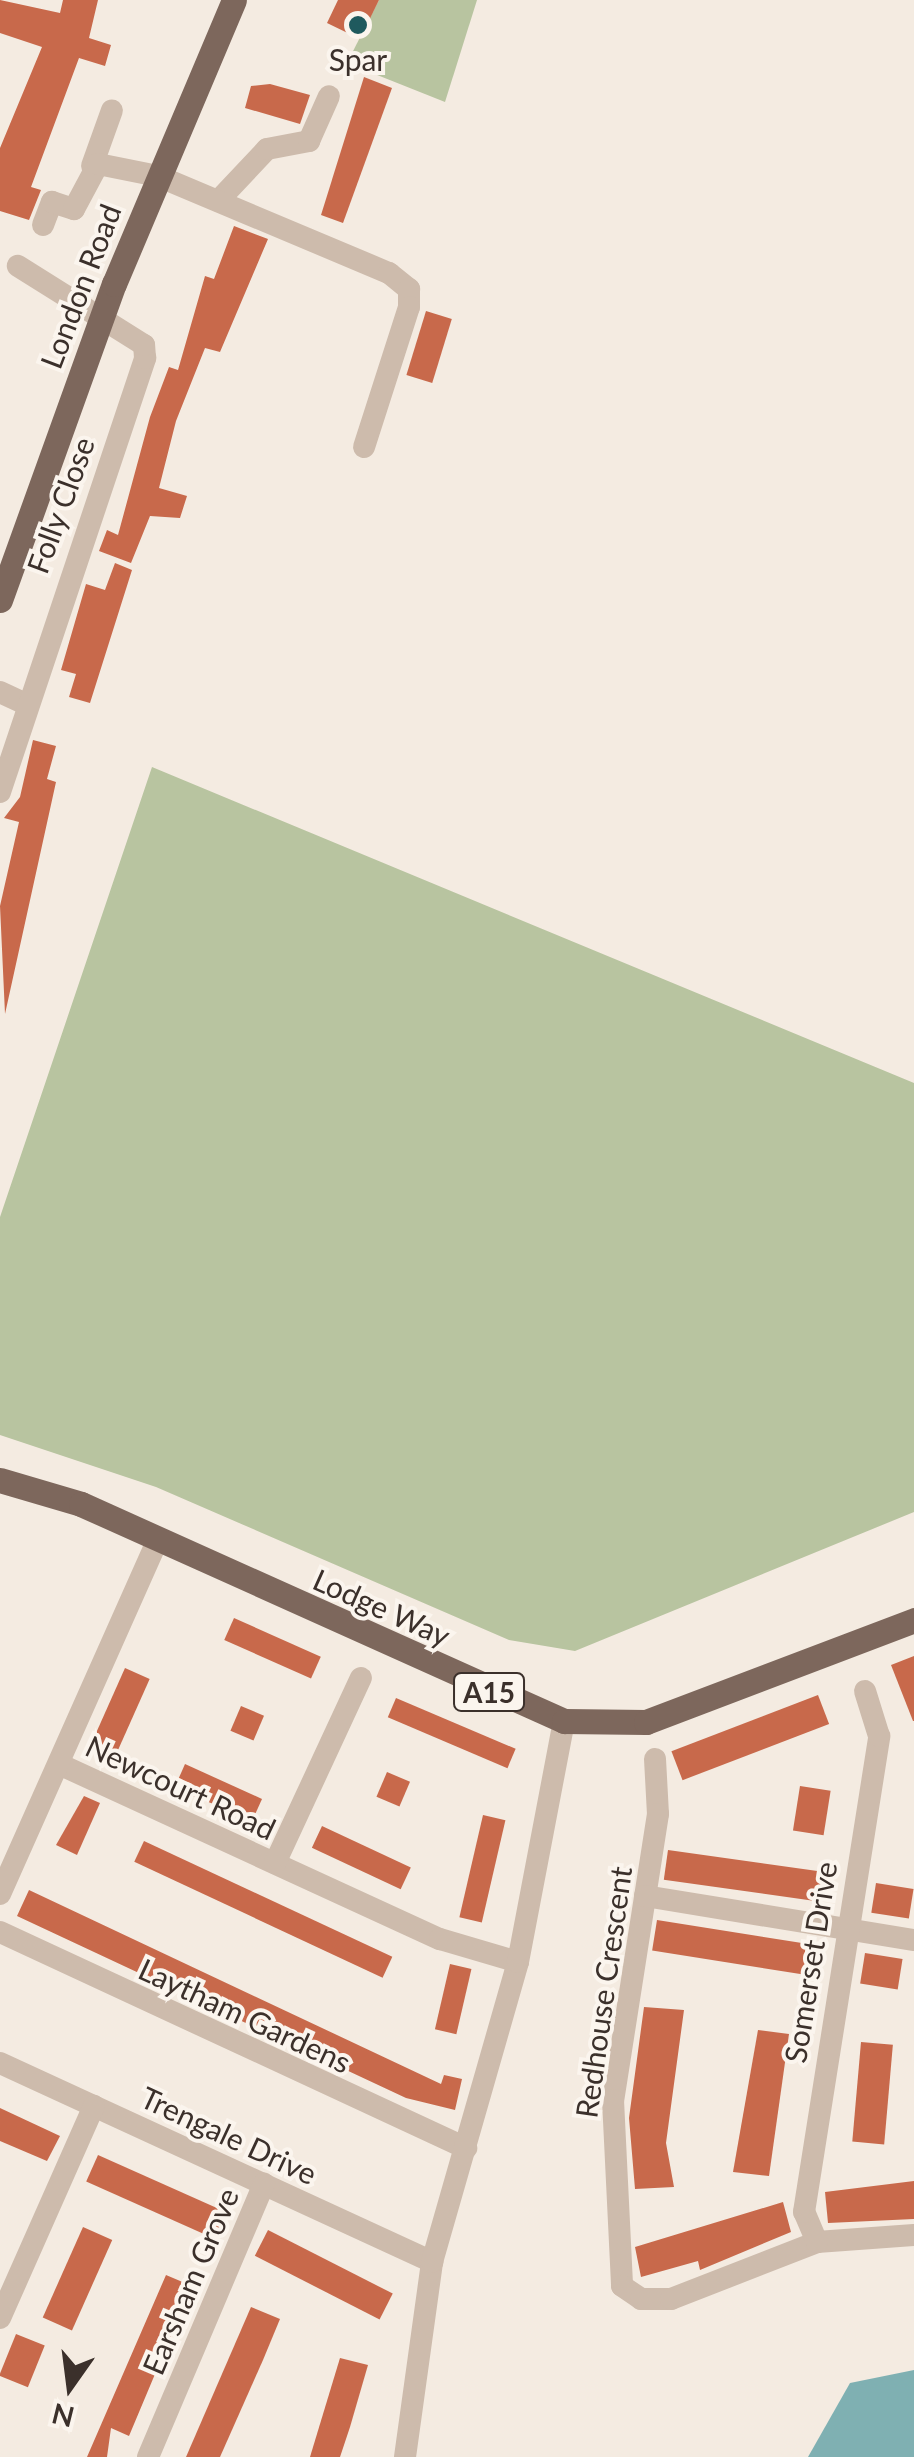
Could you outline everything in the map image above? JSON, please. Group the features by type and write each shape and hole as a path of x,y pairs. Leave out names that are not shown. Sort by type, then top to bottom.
{"main road":[{"name":"London Road","path":"2,590 99,323 234,0"},
{"name":"Lodge Way","path":"0,1480 81,1504 564,1721 646,1722 914,1620"}],"street":[{"path":"218,201 266,149 309,142 329,96"},
{"path":"43,226 52,202 74,210 112,110"},
{"path":"92,166 158,176 409,288 364,447"},
{"path":"18,266 99,323"},
{"name":"Folly Close","path":"0,792 24,703 145,358 144,345 99,323"},
{"path":"0,692 24,703"},
{"path":"0,1894 61,1765 157,1541"},
{"name":"Newcourt Road","path":"275,1864 362,1678"},
{"name":"Somerset Drive","path":"817,2242 804,2212 843,1929 879,1736 864,1691"},
{"path":"405,2457 432,2262 518,1962 564,1721"},
{"name":"Redhouse Crescent","path":"655,1759 645,1896 613,2100 622,2286 641,2299 671,2298 817,2242 914,2235"},
{"name":"Newcourt Road","path":"61,1765 440,1939 518,1962"},
{"path":"645,1896 914,1940"},
{"name":"Laytham Gardens","path":"0,1932 466,2148"},
{"name":"Trengale Drive","path":"0,2062 432,2262"},
{"path":"0,2318 94,2106"},
{"name":"Earsham Grove","path":"148,2457 264,2184"}],"green space":[{"path":"379,0 477,0 445,102 347,63"},
{"path":"152,767 914,1083 914,1512 575,1651 509,1640 156,1487 0,1435 0,1217"}],"water":[{"path":"914,2370 914,2457 808,2457 850,2383"}],"building":[{"path":"0,0 60,13 63,0 98,0 89,38 111,45 105,66 79,58 31,187 41,190 29,220 0,211 0,148 42,47 0,33"},
{"path":"338,0 379,0 360,39 327,23"},
{"path":"364,77 392,88 343,223 321,215"},
{"path":"270,84 310,95 300,124 245,108 251,86"},
{"path":"234,226 268,239 220,352 205,348 176,421 159,488 187,496 180,518 150,516 131,563 99,551 107,530 118,535 150,417 169,367 178,370 205,276 214,279"},
{"path":"426,311 452,319 432,383 406,375"},
{"path":"115,563 132,570 90,703 69,697 76,674 61,670 86,584 105,590"},
{"path":"33,740 56,746 47,779 56,782 5,1014 0,906 19,822 4,818 20,797"},
{"path":"234,1618 321,1657 311,1679 224,1640"},
{"path":"914,1656 914,1721 913,1721 891,1665"},
{"path":"125,1668 150,1679 113,1760 89,1749"},
{"path":"818,1695 829,1724 683,1780 671,1751"},
{"path":"396,1698 516,1749 507,1768 388,1717"},
{"path":"241,1706 264,1716 253,1741 230,1731"},
{"path":"185,1764 262,1799 253,1819 174,1789"},
{"path":"387,1772 410,1782 399,1807 376,1797"},
{"path":"800,1786 831,1791 824,1835 793,1830"},
{"path":"84,1796 100,1803 77,1855 56,1845"},
{"path":"483,1815 505,1820 482,1922 459,1917"},
{"path":"322,1826 411,1867 401,1889 312,1848"},
{"path":"144,1841 392,1957 383,1978 134,1862"},
{"path":"668,1850 824,1872 820,1902 664,1880"},
{"path":"876,1883 914,1889 909,1919 871,1913"},
{"path":"29,1890 441,2084 444,2075 462,2079 455,2110 406,2098 17,1916"},
{"path":"657,1920 813,1945 808,1975 652,1951"},
{"path":"865,1953 903,1959 898,1990 860,1984"},
{"path":"450,1964 471,1969 456,2034 435,2029"},
{"path":"644,2007 684,2010 666,2143 674,2187 635,2189 629,2118"},
{"path":"758,2030 789,2034 769,2176 733,2172"},
{"path":"861,2042 893,2045 884,2144 852,2142"},
{"path":"0,2108 60,2136 47,2161 0,2141"},
{"path":"98,2155 229,2213 217,2240 86,2181"},
{"path":"914,2181 914,2219 828,2223 825,2192"},
{"path":"783,2202 791,2232 700,2270 698,2261 641,2277 635,2247"},
{"path":"83,2227 112,2240 72,2330 43,2317"},
{"path":"268,2230 393,2294 380,2319 255,2256"},
{"path":"166,2275 192,2286 129,2436 111,2428 107,2457 87,2457"},
{"path":"251,2307 280,2319 263,2360 220,2457 186,2457"},
{"path":"16,2334 45,2346 28,2387 0,2376"},
{"path":"340,2358 368,2365 350,2427 340,2457 310,2457"}],"place":[{"name":"Spar","path":"358,25"}]}
